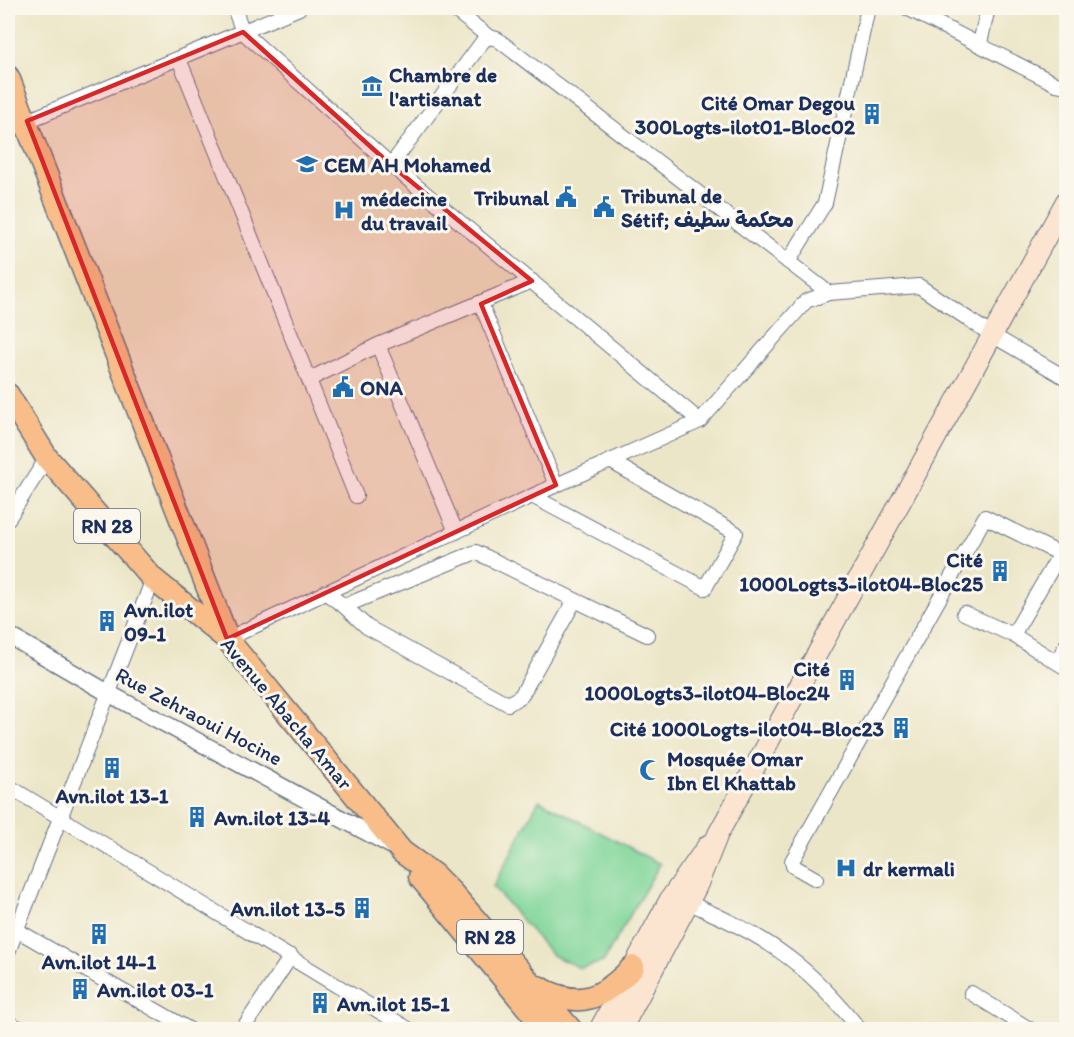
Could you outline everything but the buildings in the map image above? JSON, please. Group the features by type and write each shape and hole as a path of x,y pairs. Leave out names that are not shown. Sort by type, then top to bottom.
{"main road":[{"path":"8,77 17,125 227,639"},
{"path":"599,1029 633,967 679,901 718,834 1066,201"},
{"name":"Avenue Abacha Amar","path":"8,395 47,458 153,579 227,639 402,852 451,892 571,1029"},
{"path":"402,852 432,894 546,1029"},
{"path":"621,1029 679,901"},
{"path":"531,983 551,995 568,999 587,999 604,994 633,967"}],"street":[{"path":"234,8 243,32 391,165 700,421"},
{"path":"17,125 299,8"},
{"path":"452,8 489,37 497,39 829,293"},
{"path":"788,262 825,203 868,8"},
{"path":"907,8 981,43 1056,84 1066,86"},
{"path":"981,43 988,8"},
{"path":"391,165 483,41 489,37"},
{"path":"179,59 356,496"},
{"path":"310,379 378,345 482,304 532,281"},
{"path":"227,639 532,495 700,421 806,301 829,293 919,286 992,335 1066,378"},
{"path":"482,304 556,485"},
{"path":"378,345 456,532"},
{"path":"8,519 47,458"},
{"path":"532,495 705,588 736,533 610,461"},
{"path":"816,879 793,867 792,861 985,517 1060,554 1013,635"},
{"path":"344,606 476,552 647,635"},
{"path":"8,951 12,928 60,817 153,579"},
{"path":"325,592 367,627 508,704 522,696 575,600"},
{"path":"963,613 1013,635 1062,665 1066,645"},
{"name":"Rue Zehraoui Hocine","path":"8,634 108,693 402,852"},
{"path":"8,786 410,1029"},
{"path":"679,901 743,928 797,962 832,995 860,1029"},
{"path":"12,928 190,1029"},
{"path":"242,1029 291,956"},
{"path":"971,993 1031,1029"},
{"path":"8,1023 24,1029"}],"highlighted area":[{"path":"243,32 391,165 532,281 481,304 556,485 227,639 27,121"}],"green space":[{"path":"539,800 660,864 603,962 580,968 552,955 493,887"}],"place":[{"name":"Chambre de l'artisanat","path":"372,86"},
{"name":"Cité Omar Degou 300Logts-ilot01-Bloc02","path":"872,114"},
{"name":"CEM AH Mohamed","path":"307,164"},
{"name":"Tribunal","path":"566,197"},
{"name":"Tribunal de Sétif; محكمة سطيف","path":"604,207"},
{"name":"médecine du travail","path":"344,210"},
{"name":"ONA","path":"343,387"},
{"name":"Cité 1000Logts3-ilot04-Bloc25","path":"1000,571"},
{"name":"Avn.ilot 09-1","path":"107,621"},
{"name":"Cité 1000Logts3-ilot04-Bloc24","path":"847,680"},
{"name":"Cité 1000Logts-ilot04-Bloc23","path":"901,728"},
{"name":"Avn.ilot 13-1","path":"112,768"},
{"name":"Mosquée Omar Ibn El Khattab","path":"650,770"},
{"name":"Avn.ilot 13-4","path":"197,817"},
{"name":"dr kermali","path":"846,868"},
{"name":"Avn.ilot 13-5","path":"362,908"},
{"name":"Avn.ilot 14-1","path":"99,934"},
{"name":"Avn.ilot 03-1","path":"80,989"},
{"name":"Avn.ilot 15-1","path":"320,1003"}]}
